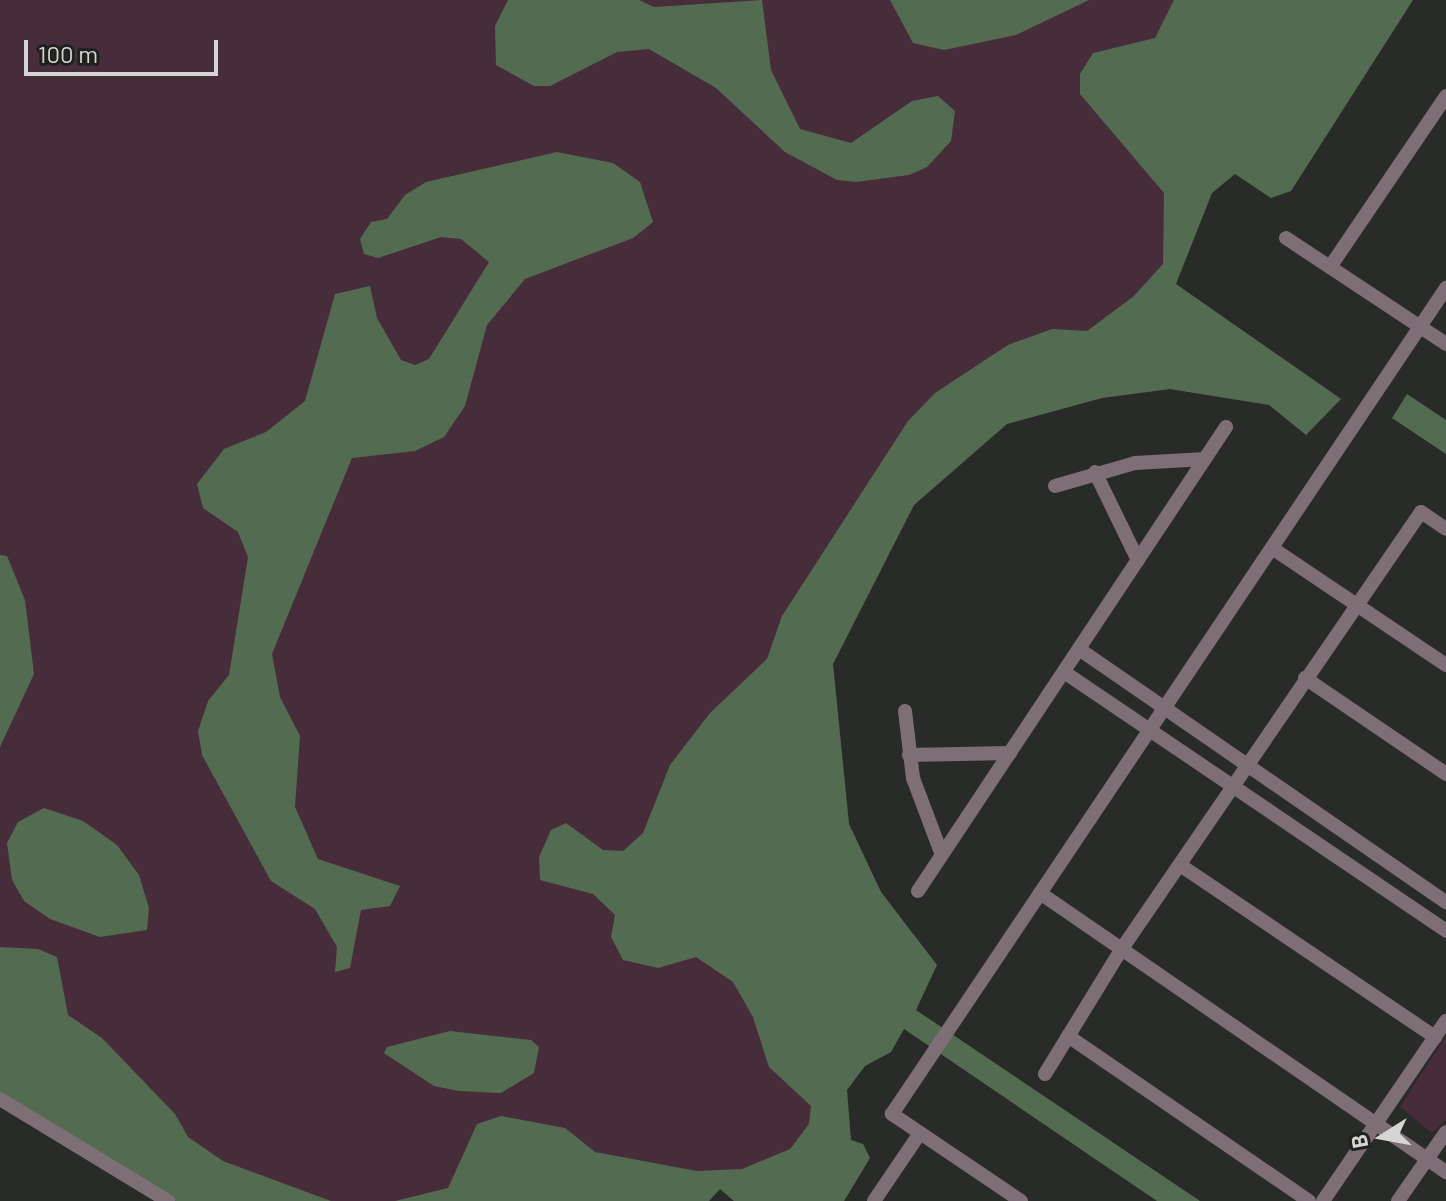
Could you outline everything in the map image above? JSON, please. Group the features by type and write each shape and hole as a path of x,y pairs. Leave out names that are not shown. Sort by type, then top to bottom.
{"street":[{"path":"1330,267 1446,96"},
{"path":"1286,238 1446,344"},
{"path":"1021,1201 1001,1196 892,1114 1446,288"},
{"path":"918,891 1226,427"},
{"path":"1055,486 1095,472 1205,459"},
{"path":"1095,472 1138,560"},
{"path":"1045,1074 1121,950 1421,512 1446,529"},
{"path":"1272,548 1446,665"},
{"path":"1079,649 1446,902"},
{"path":"1064,672 1446,931"},
{"path":"1305,678 1446,774"},
{"path":"905,711 909,755 922,810 942,855"},
{"path":"909,755 1010,753"},
{"path":"1180,865 1435,1037"},
{"path":"1040,893 1446,1172"},
{"path":"1323,1201 1446,1021"},
{"path":"1068,1036 1309,1201"},
{"path":"0,1099 168,1201"},
{"path":"1398,1201 1446,1132"},
{"path":"874,1201 920,1133"}],"shaded area":[{"path":"0,0 1413,0 1291,191 1271,198 1235,174 1212,193 1176,284 1341,399 1306,435 1269,405 1170,389 1102,398 1007,424 914,505 833,664 849,824 881,892 937,965 891,1052 865,1066 847,1090 851,1140 863,1144 870,1158 844,1201 734,1201 720,1189 709,1201 176,1201 0,1094"},
{"path":"508,0 639,0 654,7 762,0 771,70 800,129 851,143 912,101 938,96 955,111 951,141 927,167 909,175 856,182 837,180 785,152 716,88 649,49 617,52 550,86 534,86 496,65 495,26"},
{"path":"890,0 1089,0 1016,35 944,50 913,43"},
{"path":"1174,0 1413,0 1291,191 1271,198 1235,174 1212,193 1176,284 1341,399 1306,435 1269,405 1170,389 1102,398 1007,424 914,505 833,664 849,824 881,892 937,965 916,1010 1200,1201 1157,1201 904,1029 891,1052 865,1066 847,1090 851,1140 863,1144 870,1158 844,1201 734,1201 720,1189 709,1201 395,1201 448,1188 477,1124 501,1116 565,1128 595,1152 697,1171 742,1169 790,1149 809,1124 811,1106 769,1067 753,1017 733,982 696,957 658,968 623,960 611,937 615,915 593,894 540,880 539,857 551,830 566,823 603,850 623,851 643,833 670,765 710,713 767,659 782,616 908,421 935,393 1008,345 1052,329 1087,331 1134,296 1163,264 1164,193 1080,94 1080,74 1093,53 1155,38"},
{"path":"557,152 613,163 640,182 653,222 633,238 525,279 487,325 465,406 444,437 415,451 352,458 272,654 280,697 300,736 295,807 318,859 400,886 390,906 361,910 350,968 335,972 337,947 315,909 271,881 202,755 198,731 208,701 229,675 248,557 238,532 203,508 197,484 224,449 266,432 305,401 335,294 370,286 377,318 401,360 415,365 429,359 489,262 461,239 441,237 378,258 364,254 360,239 371,222 387,219 405,195 426,182"},
{"path":"1407,394 1446,420 1446,454 1392,418"},
{"path":"0,555 7,556 25,600 34,674 0,747"},
{"path":"44,808 83,821 117,845 139,875 149,908 147,930 100,937 50,919 24,901 12,880 7,843 18,822"},
{"path":"0,947 38,949 57,957 68,1015 102,1038 175,1114 188,1137 223,1161 331,1201 176,1201 0,1094"},
{"path":"450,1031 531,1040 539,1047 534,1073 501,1093 459,1091 434,1086 384,1053 387,1047"},
{"path":"1446,1036 1446,1120 1432,1133 1400,1107"}]}
